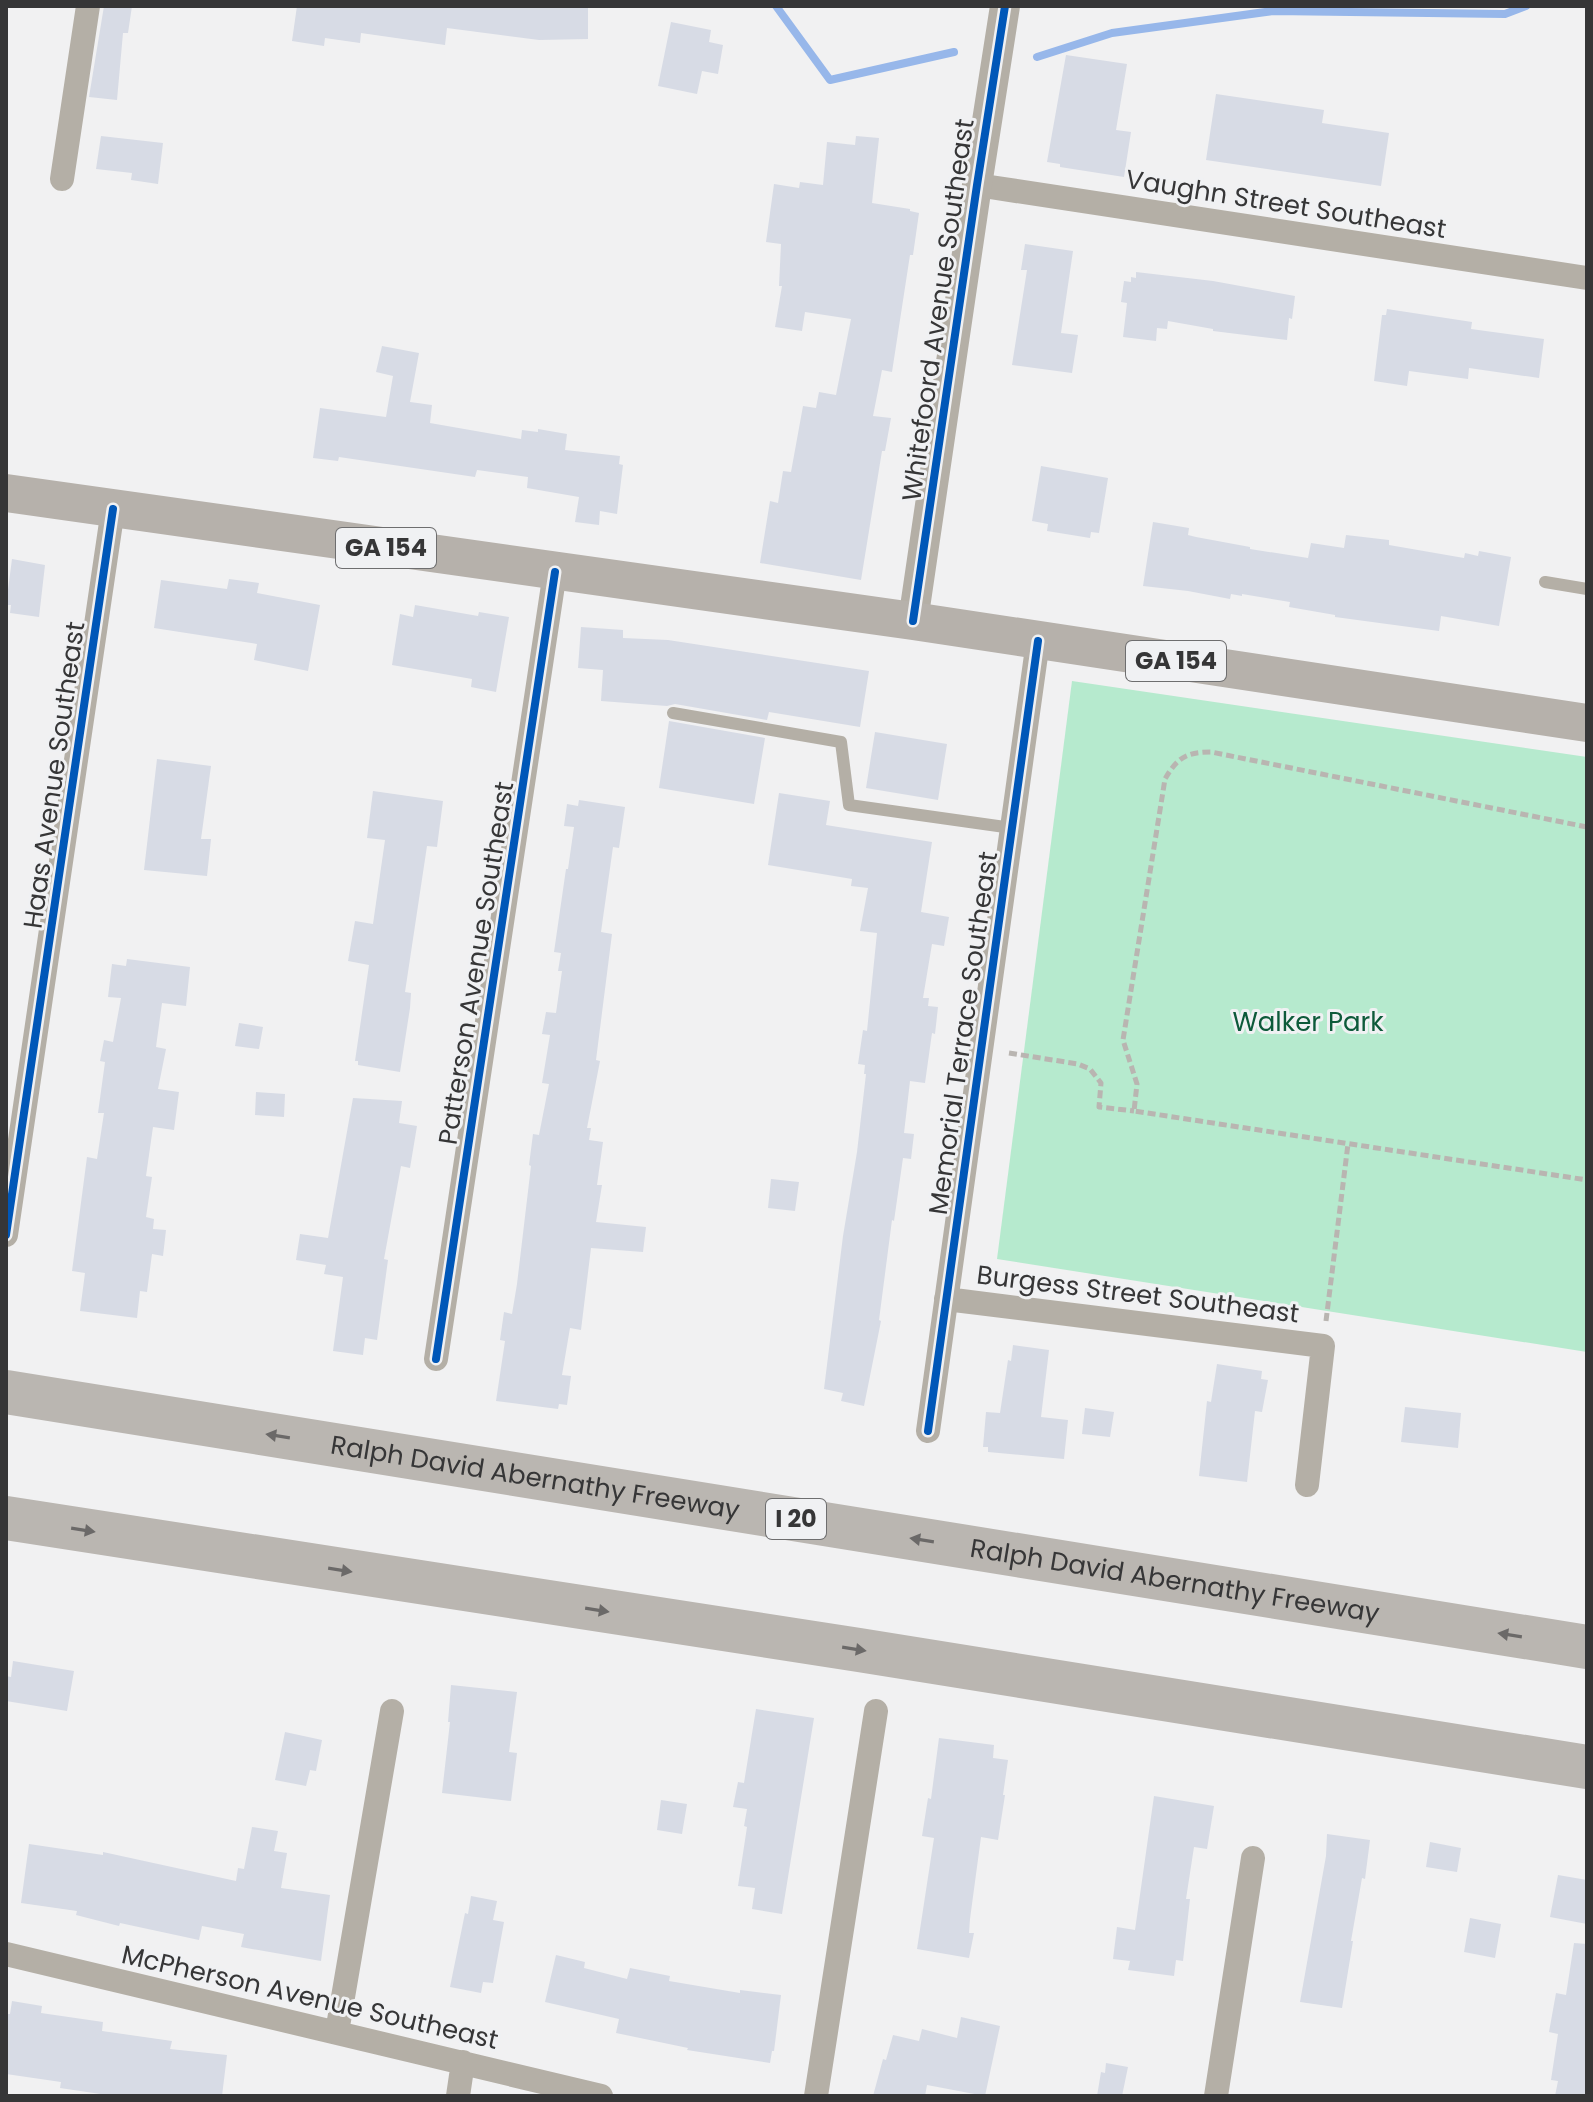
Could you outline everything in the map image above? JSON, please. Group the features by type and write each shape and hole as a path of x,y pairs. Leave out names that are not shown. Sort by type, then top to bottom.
{"highway":[{"name":"Ralph David Abernathy Freeway","path":"6,1392 1587,1647"},
{"path":"6,1518 1587,1767"}],"main road":[{"name":"GA 154","path":"6,493 913,621 1587,723"}],"street":[{"path":"62,179 88,6"},
{"name":"Whitefoord Avenue Southeast","path":"913,621 1005,6"},
{"name":"Vaughn Street Southeast","path":"977,185 1587,278"},
{"name":"Haas Avenue Southeast","path":"6,1235 113,509"},
{"name":"Patterson Avenue Southeast","path":"436,1359 555,572"},
{"name":"Memorial Terrace Southeast","path":"928,1431 1038,641"},
{"name":"Burgess Street Southeast","path":"946,1299 1323,1346"},
{"path":"1307,1485 1323,1346"},
{"path":"337,2032 392,1711"},
{"path":"816,2096 876,1711"},
{"path":"1216,2096 1253,1858"},
{"name":"McPherson Avenue Southeast","path":"6,1954 601,2096"},
{"path":"458,2096 463,2062"}],"lane":[{"path":"1545,582 1587,589"},
{"path":"673,713 841,742 849,805 1012,828"}],"path":[{"path":"1134,1111 1137,1084 1123,1040 1165,779 1173,764 1191,752 1211,752 1587,827"},
{"path":"1009,1053 1078,1064 1090,1069 1101,1083 1099,1107 1587,1180"},
{"path":"1323,1346 1348,1144"}],"green space":[{"name":"Walker Park","path":"1072,681 1587,757 1587,1352 997,1259"}],"building":[{"path":"104,6 132,6 128,33 123,33 117,100 89,97"},
{"path":"297,6 588,6 588,39 539,40 447,28 445,45 361,33 360,43 325,38 324,46 292,41"},
{"path":"671,22 711,30 709,42 723,45 718,74 702,71 697,94 658,86"},
{"path":"1066,55 1127,64 1116,130 1131,132 1124,177 1060,167 1060,164 1047,162"},
{"path":"1216,94 1324,110 1322,123 1389,133 1381,186 1206,160"},
{"path":"101,136 163,143 158,184 131,180 132,173 96,169"},
{"path":"856,136 879,138 872,203 919,213 892,372 882,370 873,416 891,418 885,451 882,451 861,580 760,563 770,501 778,503 783,471 791,472 803,406 816,408 819,392 836,395 851,319 805,312 802,331 775,327 782,286 779,286 781,244 766,242 774,184 799,188 800,182 823,185 827,142 855,145"},
{"path":"1025,244 1073,251 1061,333 1078,335 1072,373 1012,365 1027,270 1021,270"},
{"path":"1136,272 1213,281 1295,296 1287,340 1213,331 1168,321 1167,329 1157,328 1156,341 1123,337 1127,303 1121,302 1124,281 1131,282 1131,277 1136,278"},
{"path":"1387,309 1472,322 1471,329 1544,339 1539,378 1469,368 1468,379 1409,371 1407,386 1374,381 1382,315 1386,315"},
{"path":"382,346 419,353 410,402 432,405 430,423 521,439 522,430 538,432 538,429 567,434 565,450 620,456 619,464 623,465 617,514 600,511 599,525 575,522 579,497 527,488 528,477 477,470 475,477 339,457 338,461 313,458 320,408 386,417 393,376 376,372"},
{"path":"1041,466 1108,478 1099,533 1091,532 1090,538 1047,531 1048,524 1032,521"},
{"path":"1153,522 1189,528 1188,535 1196,537 1308,558 1311,543 1344,548 1346,535 1389,540 1389,545 1464,558 1465,553 1478,556 1479,551 1511,557 1499,626 1441,616 1439,631 1335,617 1289,607 1290,602 1242,594 1231,594 1230,599 1143,586"},
{"path":"12,559 45,565 39,617 10,613 11,605 6,605"},
{"path":"229,579 259,583 257,593 320,605 308,671 254,660 257,644 154,628 161,580 227,589"},
{"path":"415,605 478,616 479,612 509,617 496,692 471,687 472,679 392,665 400,614 413,617"},
{"path":"581,627 623,630 623,638 668,640 869,671 860,727 769,712 767,720 675,704 601,701 603,670 578,668"},
{"path":"669,721 765,738 754,804 659,788"},
{"path":"875,732 947,744 938,800 866,788"},
{"path":"157,759 211,766 201,839 211,839 207,876 144,870"},
{"path":"373,791 443,801 437,847 427,846 405,992 411,993 400,1072 358,1065 355,1061 369,965 348,961 355,921 373,924 385,840 367,838"},
{"path":"779,793 830,801 826,825 932,842 921,912 949,917 944,946 932,944 923,998 929,998 928,1006 938,1007 935,1034 932,1033 925,1083 910,1081 904,1133 914,1134 911,1159 903,1158 892,1220 881,1321 864,1406 841,1401 843,1393 824,1389 857,1152 866,1074 865,1065 858,1064 863,1030 867,1031 877,933 860,931 868,888 851,886 852,879 768,865"},
{"path":"579,800 625,807 619,848 613,847 601,932 612,934 596,1060 600,1061 587,1128 591,1128 589,1140 603,1142 597,1185 602,1185 596,1222 646,1227 643,1252 591,1248 581,1330 570,1328 562,1375 571,1376 567,1405 559,1404 558,1409 496,1401 505,1341 500,1340 504,1312 512,1314 517,1284 533,1134 539,1135 549,1084 542,1083 550,1035 542,1034 546,1012 556,1013 562,971 558,971 561,953 554,952 574,827 564,826 567,804 578,806"},
{"path":"127,959 190,967 186,1006 162,1003 156,1047 166,1049 158,1089 179,1092 174,1130 153,1127 146,1176 152,1177 146,1217 154,1219 153,1229 166,1230 163,1256 152,1254 147,1292 140,1291 137,1318 80,1311 85,1273 72,1271 87,1157 97,1159 104,1113 98,1113 105,1062 100,1061 104,1040 113,1042 121,998 108,997 112,964 126,966"},
{"path":"239,1023 263,1027 259,1049 235,1046"},
{"path":"256,1092 285,1094 284,1117 255,1115"},
{"path":"353,1098 402,1101 399,1123 417,1126 410,1168 401,1166 384,1259 388,1260 377,1340 365,1338 363,1355 333,1351 343,1277 324,1274 326,1265 296,1260 300,1234 328,1238"},
{"path":"771,1179 799,1182 795,1211 768,1208"},
{"path":"1013,1345 1049,1350 1041,1417 1068,1420 1064,1459 988,1452 988,1447 983,1447 986,1412 1000,1413"},
{"path":"1217,1364 1262,1371 1261,1379 1268,1380 1262,1412 1255,1411 1247,1482 1199,1476 1207,1401 1211,1402"},
{"path":"1405,1407 1461,1413 1458,1448 1401,1442"},
{"path":"1085,1408 1114,1412 1110,1437 1082,1434"},
{"path":"13,1661 74,1671 67,1711 6,1701 6,1676 11,1677"},
{"path":"451,1685 517,1692 509,1752 517,1753 511,1801 442,1793"},
{"path":"756,1709 814,1718 782,1914 752,1909 755,1888 738,1886 747,1809 733,1807 738,1782 744,1783"},
{"path":"285,1732 322,1740 316,1771 310,1770 306,1786 275,1780"},
{"path":"939,1738 994,1745 993,1758 1008,1760 998,1840 981,1837 970,1919 969,1933 974,1933 969,1958 917,1949 934,1838 922,1836 928,1798 931,1799"},
{"path":"1154,1796 1214,1806 1207,1849 1194,1847 1186,1899 1190,1899 1183,1961 1176,1960 1174,1976 1128,1970 1130,1961 1113,1959 1117,1927 1135,1930"},
{"path":"661,1800 687,1804 682,1834 657,1830"},
{"path":"252,1827 278,1831 274,1851 287,1853 281,1888 330,1895 321,1961 241,1947 244,1934 202,1926 199,1940 120,1923 119,1926 76,1915 77,1911 21,1903 29,1844 103,1855 103,1852 236,1881 238,1868 244,1869"},
{"path":"1327,1834 1370,1840 1342,2008 1300,2002 1326,1856"},
{"path":"1430,1842 1461,1848 1457,1872 1426,1867"},
{"path":"1558,1875 1587,1880 1587,1924 1550,1917"},
{"path":"471,1896 497,1901 493,1920 504,1922 493,1983 483,1982 481,1993 450,1987"},
{"path":"1470,1918 1501,1924 1495,1958 1464,1952"},
{"path":"1574,1943 1587,1944 1587,2096 1555,2096 1558,2081 1551,2080 1558,2034 1549,2032 1556,1993 1566,1995"},
{"path":"556,1955 585,1962 584,1968 627,1979 630,1968 670,1976 669,1981 740,1993 740,1990 781,1995 770,2063 687,2050 616,2033 619,2019 545,2002"},
{"path":"12,2001 42,2006 41,2013 103,2022 102,2031 172,2041 170,2049 227,2055 222,2096 114,2096 60,2088 61,2082 6,2074 6,2014 10,2014"},
{"path":"961,2017 1000,2026 985,2096 927,2085 925,2096 873,2096 893,2035 919,2041 922,2029 957,2038"},
{"path":"1106,2063 1128,2067 1122,2096 1097,2096 1101,2072 1105,2073"}],"waterway":[{"path":"776,6 830,80 954,52"},
{"path":"1037,57 1112,33 1273,11 1505,14 1526,6"}],"cycle path":[{"path":"913,621 1005,6"},
{"path":"6,1235 113,509"},
{"path":"436,1359 555,572"},
{"path":"928,1431 1038,641"}]}
